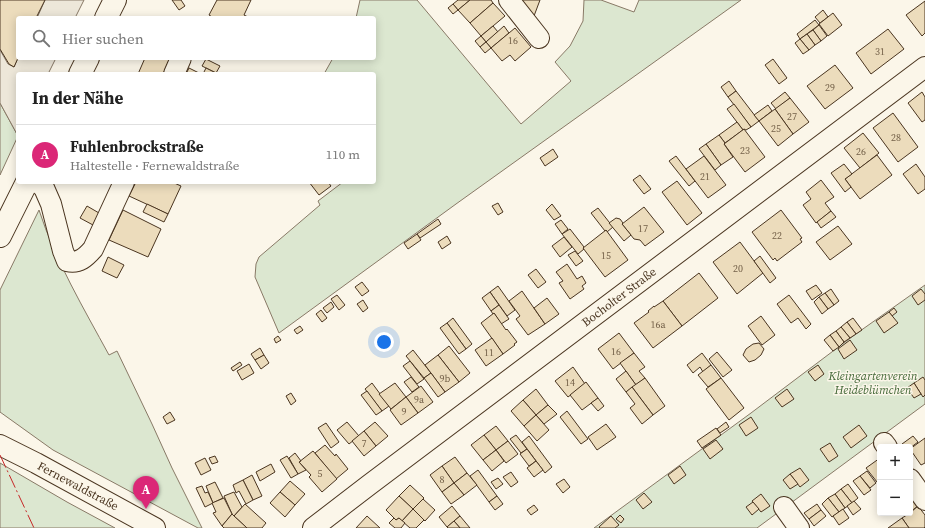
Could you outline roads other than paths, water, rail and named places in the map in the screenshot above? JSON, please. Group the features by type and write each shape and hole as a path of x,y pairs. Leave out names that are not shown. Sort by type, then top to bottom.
{"main road":[{"path":"107,16 115,0"},
{"path":"81,72 87,60"},
{"path":"0,236 26,184"}],"street":[{"path":"508,0 538,38"},
{"path":"175,72 181,60"},
{"name":"Bocholter Straße","path":"313,528 387,470 925,67"},
{"path":"39,184 44,188 51,204 67,261 73,262 82,260 93,249 123,184"},
{"name":"Fernewaldstraße","path":"0,445 153,527"},
{"path":"911,480 925,500"},
{"path":"784,507 799,528"}],"place":[{"name":"Fuhlenbrockstraße","path":"146,509"}],"park label":[{"name":"Kleingartenverein Heideblümchen","path":"873,383"}]}
